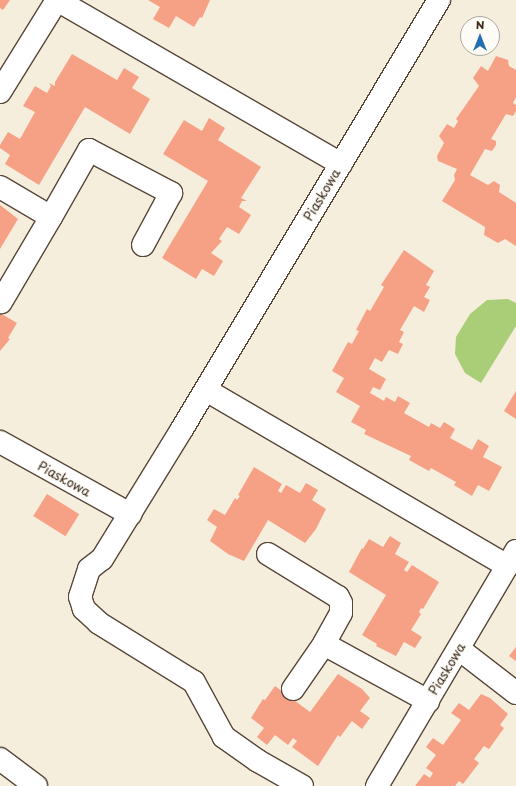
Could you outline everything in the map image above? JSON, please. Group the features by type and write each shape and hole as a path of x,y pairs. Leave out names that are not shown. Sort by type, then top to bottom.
{"street":[{"path":"0,92 7,63 57,0 341,164"},
{"name":"Piaskowa","path":"302,786 258,761 224,737 194,682 99,623 84,609 80,597 89,569 102,559 130,514 206,390 439,0"},
{"path":"1,302 89,150 171,193 142,245"},
{"path":"0,187 51,217"},
{"path":"206,390 511,558"},
{"name":"Piaskowa","path":"0,442 130,514"},
{"path":"268,554 338,597 341,603 341,613 324,644 293,688"},
{"name":"Piaskowa","path":"377,786 459,649 511,558"},
{"path":"324,644 428,701"},
{"path":"459,649 516,693"},
{"path":"0,759 36,786"}],"green space":[{"path":"508,299 516,303 516,326 481,383 465,373 455,354 456,337 470,314 487,300"}],"building":[{"path":"0,0 10,0 3,10 0,8"},
{"path":"148,0 210,0 202,18 200,17 194,27 176,16 169,28 153,19 160,7"},
{"path":"72,54 117,80 124,68 139,77 132,88 150,99 130,134 85,107 39,185 5,164 10,155 0,148 0,145 8,132 20,139 35,112 23,106 35,86 47,93 51,86 49,83 55,86 55,82"},
{"path":"496,56 508,60 509,66 516,70 516,97 513,103 516,105 516,111 513,116 506,114 491,139 496,141 496,145 492,151 485,149 470,175 488,185 494,181 500,185 499,192 516,203 516,246 505,239 498,243 484,235 485,227 442,201 455,180 454,175 457,169 438,161 437,156 444,143 439,136 447,124 454,128 458,121 456,119 479,86 473,78 481,66 488,71"},
{"path":"209,118 225,128 218,140 261,167 241,198 247,201 242,201 239,207 251,215 239,234 227,227 219,239 222,241 211,253 223,261 214,276 202,269 196,279 162,258 208,181 163,154 184,120 202,131"},
{"path":"0,205 18,219 0,249"},
{"path":"404,250 434,271 426,285 430,287 424,297 430,300 424,312 414,306 400,330 404,332 399,342 403,344 398,354 389,350 382,362 375,358 369,369 386,379 380,390 373,387 370,393 384,401 386,397 395,402 398,396 410,403 404,413 429,427 431,423 440,428 444,422 455,429 450,438 472,450 478,439 489,446 483,457 502,467 489,491 478,485 472,496 454,485 456,482 431,468 429,471 409,460 411,456 364,434 366,430 351,422 360,406 336,392 344,378 332,371 348,342 352,344 359,331 356,330 367,309 370,311 384,287 381,285"},
{"path":"0,313 17,323 8,338 10,339 0,351"},
{"path":"516,391 516,419 504,411"},
{"path":"254,467 282,484 278,491 281,493 286,485 300,493 306,483 318,490 312,500 326,509 316,529 305,543 268,520 244,561 228,554 210,541 217,527 207,520 214,509 225,515 235,498 237,500 240,496 238,495"},
{"path":"47,494 79,514 65,536 33,516"},
{"path":"390,536 401,543 395,554 409,562 404,570 407,572 412,565 439,582 423,609 421,608 419,612 421,614 411,630 422,637 415,648 404,642 396,656 376,646 377,644 362,635 386,595 349,572 362,548 363,549 369,539 383,547"},
{"path":"516,647 516,661 509,656"},
{"path":"338,674 362,689 370,698 360,711 370,718 362,729 352,721 340,737 338,735 318,766 292,747 297,741 293,738 288,745 275,735 267,745 257,737 264,728 251,718 263,699 265,700 275,686 310,712"},
{"path":"481,694 490,698 508,714 500,725 504,728 489,749 484,746 474,759 479,763 463,784 459,781 455,786 415,786 424,774 430,778 433,773 426,768 436,755 426,747 433,738 443,745 461,720 451,713 459,703 469,710"}]}
